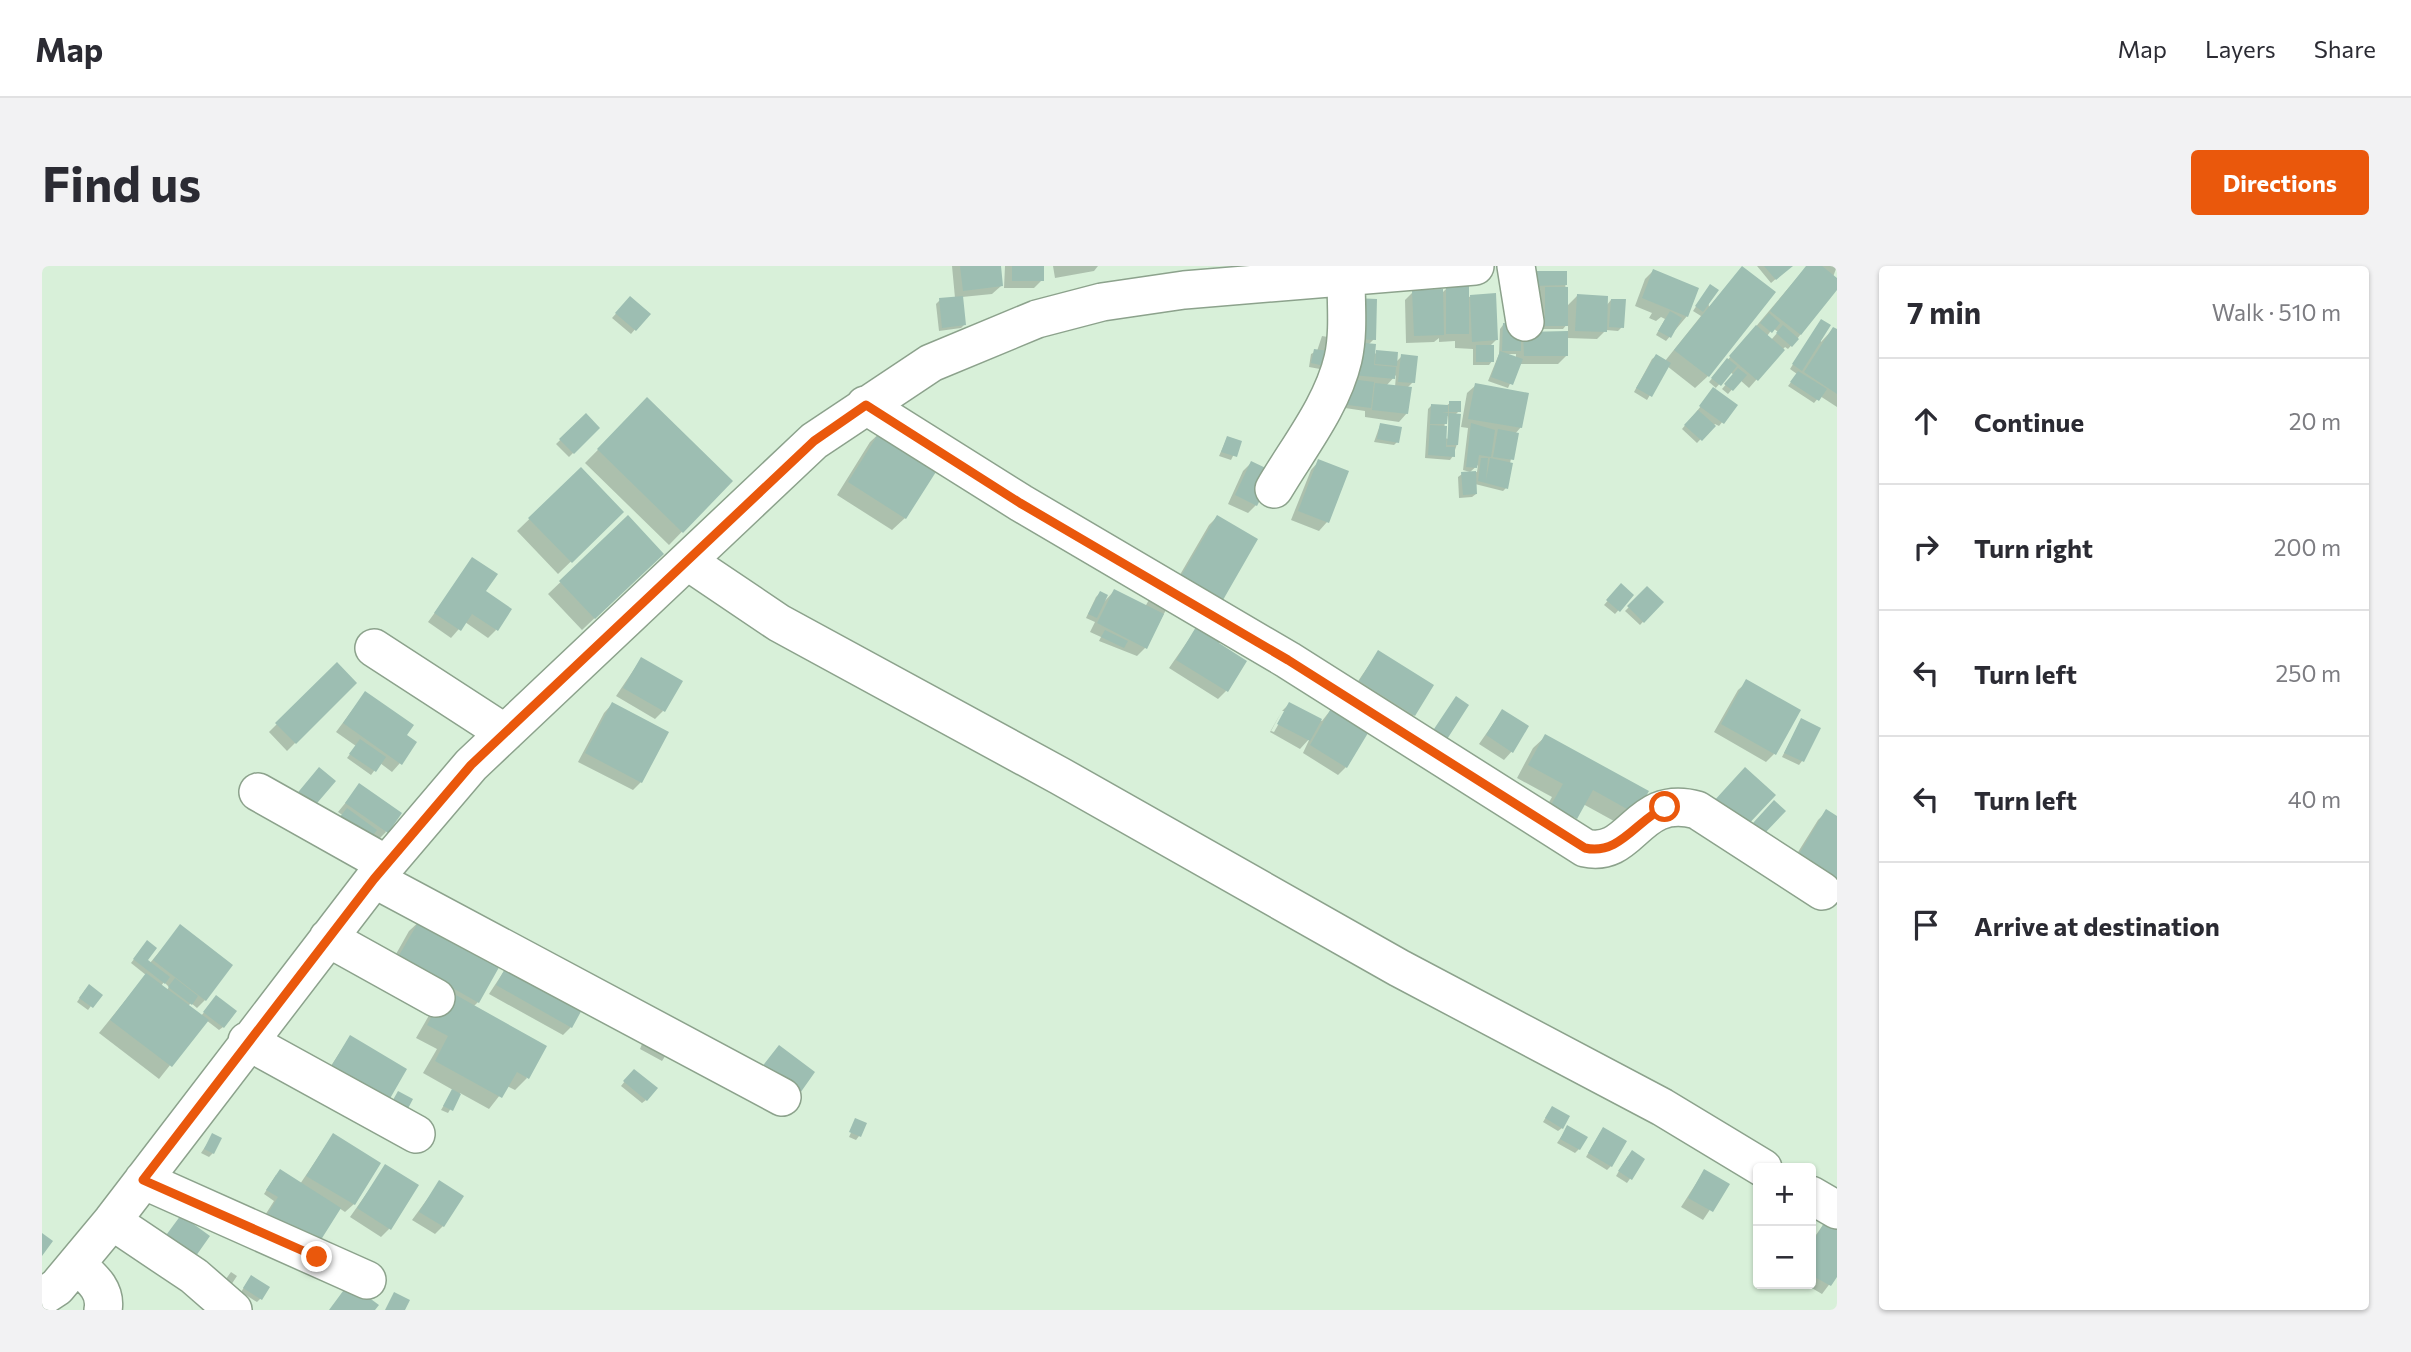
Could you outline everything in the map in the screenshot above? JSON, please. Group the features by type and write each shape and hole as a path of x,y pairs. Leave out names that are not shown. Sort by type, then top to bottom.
{"street":[{"path":"42,1297 57,1287 112,1221 328,938 471,765 814,441 931,363 1037,319 1102,302 1184,290 1475,266"},
{"path":"1516,266 1525,322"},
{"path":"1274,489 1332,391 1343,359 1347,328 1346,277"},
{"path":"866,405 1020,503 1288,660 1585,848 1597,850 1614,846 1649,814 1677,804 1697,810 1822,891"},
{"path":"687,561 779,623 1060,776 1399,968 1662,1107 1755,1163"},
{"path":"374,648 505,733"},
{"path":"258,792 380,872 782,1097"},
{"path":"328,938 436,998"},
{"path":"247,1041 416,1134"},
{"path":"143,1180 367,1280"},
{"path":"1816,1198 1837,1210"},
{"path":"112,1221 194,1276 233,1310"},
{"path":"76,1264 100,1287 104,1296 103,1310"}],"building":[{"path":"960,266 1001,266 1003,286 963,291"},
{"path":"1012,266 1044,266 1044,281 1012,281"},
{"path":"1742,266 1776,292 1709,377 1674,350"},
{"path":"1764,266 1793,266 1776,280"},
{"path":"1806,266 1822,266 1837,278 1837,290 1801,335 1770,311"},
{"path":"1653,269 1699,288 1688,317 1642,298"},
{"path":"1532,271 1567,271 1567,285 1532,286"},
{"path":"1710,284 1719,290 1703,312 1695,306"},
{"path":"1446,286 1469,286 1469,334 1446,334"},
{"path":"1545,287 1568,287 1568,326 1545,326"},
{"path":"1443,289 1444,335 1414,336 1412,290"},
{"path":"1496,293 1498,340 1472,342 1470,295"},
{"path":"1577,294 1608,296 1607,332 1575,331"},
{"path":"630,296 651,314 636,331 615,313"},
{"path":"963,296 966,325 942,328 939,298"},
{"path":"1355,298 1377,299 1376,340 1353,339"},
{"path":"1611,299 1626,299 1624,328 1609,327"},
{"path":"1670,311 1682,318 1671,338 1658,331"},
{"path":"1769,313 1780,323 1772,333 1760,323"},
{"path":"1821,319 1831,325 1802,371 1792,364"},
{"path":"1503,323 1521,324 1521,351 1502,351"},
{"path":"1756,325 1785,350 1758,381 1729,356"},
{"path":"1783,325 1799,339 1792,347 1776,333"},
{"path":"1833,327 1837,329 1837,394 1804,372"},
{"path":"1568,331 1568,356 1524,356 1523,332"},
{"path":"1356,342 1376,344 1374,365 1396,367 1395,379 1352,375"},
{"path":"1476,345 1494,345 1494,362 1476,362"},
{"path":"1314,349 1328,351 1325,366 1311,363"},
{"path":"1376,350 1398,352 1397,366 1375,364"},
{"path":"1500,351 1523,359 1513,385 1491,377"},
{"path":"1401,354 1418,356 1415,383 1398,382"},
{"path":"1656,354 1671,363 1652,397 1636,388"},
{"path":"1727,358 1737,366 1721,386 1711,378"},
{"path":"1738,368 1747,375 1733,391 1724,384"},
{"path":"1798,371 1827,389 1819,401 1790,382"},
{"path":"1351,379 1374,382 1371,408 1348,405"},
{"path":"1375,383 1412,387 1408,414 1372,410"},
{"path":"1475,383 1529,393 1522,428 1468,419"},
{"path":"1713,387 1738,405 1724,424 1699,406"},
{"path":"647,397 733,481 683,533 597,449"},
{"path":"1449,401 1461,401 1461,412 1449,412"},
{"path":"1431,404 1448,405 1448,412 1442,412 1448,413 1447,424 1430,424"},
{"path":"1698,410 1716,426 1702,441 1684,425"},
{"path":"586,413 600,428 574,454 559,439"},
{"path":"1449,413 1461,414 1458,445 1447,445"},
{"path":"1380,423 1402,427 1399,443 1377,439"},
{"path":"1471,423 1495,430 1491,457 1479,455 1477,468 1466,467"},
{"path":"1430,425 1447,426 1446,447 1455,447 1455,457 1428,455"},
{"path":"882,428 941,464 906,519 848,482"},
{"path":"1498,429 1519,433 1514,460 1493,457"},
{"path":"1227,436 1242,441 1237,457 1221,452"},
{"path":"1481,458 1488,458 1486,480 1490,458 1513,463 1508,489 1478,481"},
{"path":"1318,459 1349,471 1329,523 1298,511"},
{"path":"1251,461 1274,472 1257,506 1235,495"},
{"path":"581,467 624,512 572,563 528,518"},
{"path":"1476,471 1477,494 1463,495 1461,472"},
{"path":"628,515 664,554 595,619 559,581"},
{"path":"1217,515 1258,539 1223,600 1181,576"},
{"path":"472,557 498,574 486,591 512,609 498,631 472,614 461,631 434,613"},
{"path":"1621,583 1634,595 1620,612 1606,600"},
{"path":"1647,586 1664,602 1644,623 1627,606"},
{"path":"1114,589 1164,614 1147,649 1097,623"},
{"path":"1100,591 1108,595 1097,618 1088,614"},
{"path":"1202,617 1226,632 1219,643 1247,661 1228,692 1176,660"},
{"path":"1105,630 1128,641 1124,648 1101,637"},
{"path":"1378,650 1434,685 1415,716 1359,681"},
{"path":"641,657 683,681 665,712 623,688"},
{"path":"337,662 357,683 296,744 275,723"},
{"path":"1746,679 1801,710 1776,755 1721,724"},
{"path":"365,691 414,725 407,735 417,742 402,765 343,723"},
{"path":"1456,696 1469,705 1442,747 1428,738"},
{"path":"1336,700 1374,723 1347,768 1310,745"},
{"path":"612,702 669,732 642,783 585,753"},
{"path":"1289,702 1322,719 1310,741 1277,724"},
{"path":"1502,709 1529,726 1513,753 1486,735"},
{"path":"1801,718 1821,728 1804,762 1784,753"},
{"path":"1545,734 1649,791 1636,814 1593,790 1577,819 1551,805 1563,784 1528,765"},
{"path":"360,739 386,757 376,772 349,754"},
{"path":"319,767 336,781 312,809 295,796"},
{"path":"1745,767 1776,795 1743,830 1713,802"},
{"path":"359,783 402,813 388,833 345,803"},
{"path":"1774,800 1786,811 1764,834 1753,823"},
{"path":"347,808 377,830 366,845 335,823"},
{"path":"1826,809 1837,816 1837,882 1797,857"},
{"path":"422,916 502,962 479,1003 398,957"},
{"path":"180,924 233,965 206,1001 153,960"},
{"path":"147,940 157,948 148,960 170,977 165,984 133,959"},
{"path":"508,963 584,1006 572,1028 496,985"},
{"path":"146,973 209,1020 172,1067 110,1020"},
{"path":"175,978 198,996 192,1005 168,987"},
{"path":"89,984 103,995 93,1008 79,998"},
{"path":"447,990 547,1046 529,1079 517,1072 502,1098 435,1061 448,1036 427,1025"},
{"path":"216,995 237,1011 224,1028 203,1012"},
{"path":"350,1035 407,1069 384,1109 326,1075"},
{"path":"779,1045 815,1072 798,1096 761,1068"},
{"path":"634,1069 658,1088 647,1101 623,1081"},
{"path":"452,1089 461,1094 453,1111 443,1106"},
{"path":"398,1091 413,1099 404,1116 389,1107"},
{"path":"1552,1106 1570,1116 1563,1129 1545,1118"},
{"path":"855,1118 867,1123 861,1137 849,1132"},
{"path":"1567,1125 1588,1137 1580,1150 1560,1139"},
{"path":"1603,1127 1627,1141 1612,1167 1588,1153"},
{"path":"212,1133 222,1138 214,1154 204,1149"},
{"path":"333,1133 381,1163 355,1205 306,1176"},
{"path":"1632,1150 1645,1159 1632,1180 1618,1171"},
{"path":"385,1164 419,1185 391,1230 357,1208"},
{"path":"280,1169 341,1208 312,1254 262,1223 278,1197 266,1190"},
{"path":"1704,1169 1730,1184 1713,1212 1688,1198"},
{"path":"439,1180 464,1196 444,1227 419,1212"},
{"path":"1830,1213 1837,1217 1837,1277 1831,1286 1816,1278 1816,1237"},
{"path":"181,1215 210,1236 191,1263 161,1242"},
{"path":"42,1233 53,1241 42,1256"},
{"path":"251,1275 270,1287 262,1300 243,1288"},
{"path":"349,1283 379,1305 375,1310 329,1310"},
{"path":"394,1292 410,1300 405,1310 385,1310"}],"route":[{"path":"317,1257 143,1180 255,1030 374,879 471,765 597,649 814,441 866,405 1020,503 1288,660 1585,848 1597,850 1614,846 1649,814 1665,807"}]}
